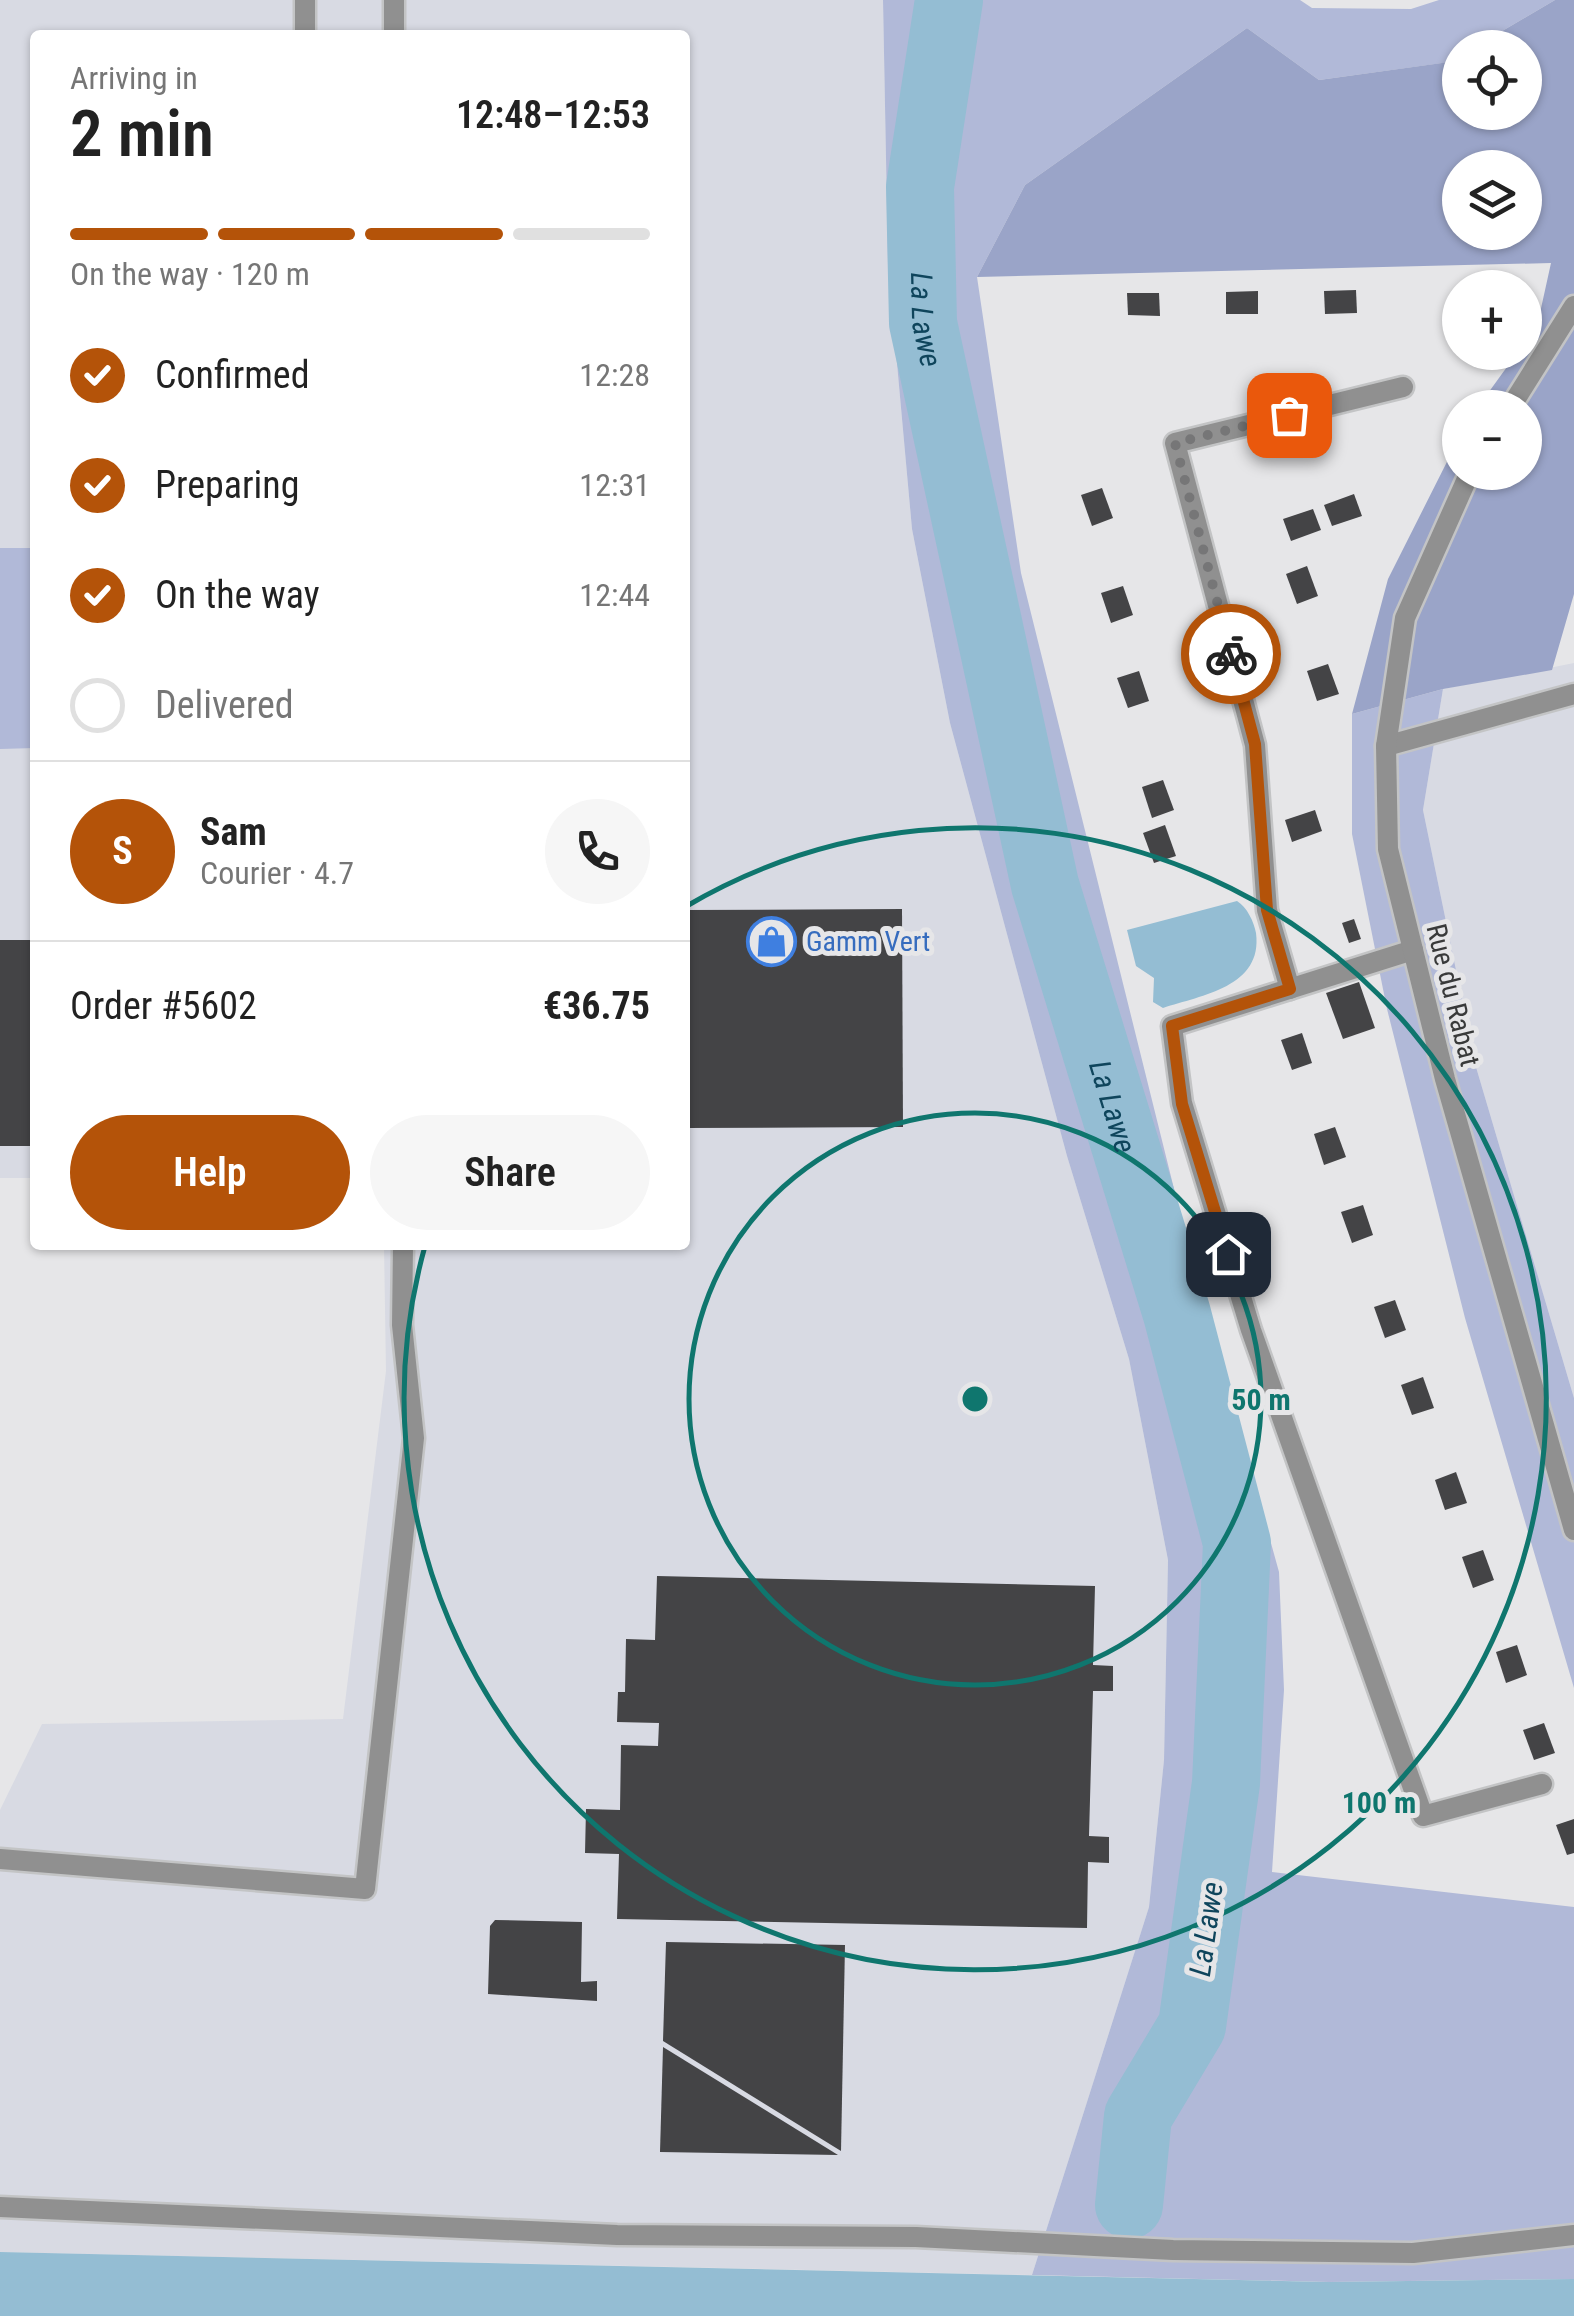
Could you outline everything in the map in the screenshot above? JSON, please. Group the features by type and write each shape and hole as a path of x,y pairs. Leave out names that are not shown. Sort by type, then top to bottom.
{"street":[{"path":"305,0 305,30"},
{"path":"394,0 394,30"},
{"path":"1521,390 1574,306"},
{"path":"1290,989 1267,910 1255,744 1175,443 1403,387"},
{"name":"Rue du Rabat","path":"1462,490 1405,618 1386,746 1388,849 1445,1078 1574,1530"},
{"path":"1386,746 1574,694"},
{"path":"1414,950 1172,1026 1182,1104 1251,1330 1423,1816 1542,1784"},
{"path":"0,1859 365,1889 414,1438 402,1325 403,1250"},
{"path":"0,2207 617,2235 916,2237 1173,2250 1414,2252 1574,2235"}],"shaded area":[{"path":"0,0 883,0 888,264 912,529 950,723 1067,1156 1129,1359 1168,1560 1164,1760 1149,1907 1032,2275 0,2252 0,1810 42,1724 343,1719 386,1371 384,1250 690,1250 690,30 30,30 30,1178 0,1178"},
{"path":"883,0 1300,0 1312,8 1411,9 1439,0 1555,0 1504,30 1442,30 1442,63 1319,80 1247,28 1025,185 977,277 1021,573 1185,1233 1279,1572 1284,1690 1272,1872 1574,1907 1574,2279 1329,2282 1032,2275 1149,1907 1164,1760 1168,1560 1129,1359 1067,1156 950,723 912,529 888,264"},
{"path":"1555,0 1574,0 1574,594 1552,670 1443,689 1352,714 1388,579 1442,472 1442,490 1542,490 1542,390 1490,390 1505,370 1542,370 1542,304 1551,263 977,277 1025,185 1247,28 1319,80 1442,63 1442,130 1542,130 1542,30 1504,30"},
{"path":"0,548 30,548 30,748 0,749"},
{"path":"1574,663 1574,1398 1476,1067 1423,810 1443,689"},
{"path":"1443,689 1423,810 1476,1067 1574,1398 1574,1688 1465,1318 1387,1009 1352,834 1352,714"},
{"path":"1237,901 1250,915 1256,933 1256,951 1250,966 1227,986 1211,993 1163,1008 1153,1002 1154,978 1136,966 1127,930"},
{"path":"0,2252 1329,2282 1574,2279 1574,2316 0,2316"}],"building":[{"path":"1356,290 1357,313 1325,314 1324,291"},
{"path":"1258,291 1258,314 1226,314 1226,292"},
{"path":"1127,293 1159,293 1160,316 1128,315"},
{"path":"1102,488 1113,518 1092,526 1081,495"},
{"path":"1354,494 1362,516 1332,526 1324,505"},
{"path":"1313,509 1321,530 1291,541 1283,519"},
{"path":"1307,566 1318,596 1297,604 1286,574"},
{"path":"1123,586 1133,615 1111,623 1101,593"},
{"path":"1328,664 1339,694 1317,701 1307,671"},
{"path":"1139,671 1149,701 1128,708 1117,678"},
{"path":"1163,780 1174,810 1152,818 1142,787"},
{"path":"1315,810 1322,831 1292,842 1285,820"},
{"path":"1165,825 1176,856 1154,863 1143,833"},
{"path":"902,909 903,1127 690,1128 690,910"},
{"path":"1354,919 1361,939 1349,943 1342,923"},
{"path":"0,940 30,940 30,1146 0,1146"},
{"path":"1359,982 1375,1028 1343,1039 1326,993"},
{"path":"1302,1033 1312,1063 1292,1070 1281,1040"},
{"path":"1335,1127 1346,1157 1324,1165 1314,1134"},
{"path":"1363,1205 1373,1235 1352,1243 1341,1212"},
{"path":"1395,1300 1406,1330 1385,1338 1374,1307"},
{"path":"1423,1377 1434,1408 1412,1415 1401,1385"},
{"path":"1456,1472 1467,1503 1445,1510 1435,1480"},
{"path":"1483,1550 1494,1580 1473,1588 1462,1557"},
{"path":"657,1576 1095,1586 1093,1665 1113,1666 1113,1691 1093,1691 1089,1836 1109,1837 1109,1863 1088,1862 1087,1928 617,1919 619,1854 585,1853 586,1809 620,1810 621,1745 658,1746 659,1723 617,1722 618,1692 625,1692 626,1639 655,1640"},
{"path":"1517,1645 1527,1675 1506,1683 1496,1652"},
{"path":"1544,1723 1555,1753 1534,1760 1523,1730"},
{"path":"1574,1819 1574,1853 1567,1855 1556,1825"},
{"path":"495,1920 582,1922 581,1982 597,1981 597,2001 488,1994 490,1926"},
{"path":"666,1942 845,1945 841,2151 663,2041"},
{"path":"663,2047 838,2155 660,2152"}],"waterway":[{"name":"La Lawe","path":"949,0 920,187 923,323 1045,885 1177,1314 1237,1543 1226,1783 1192,2026 1138,2116 1129,2205"}],"way so far":[{"path":"1231,654 1175,443 1289,415"}],"place":[{"name":"Gamm Vert","path":"771,941"}],"route":[{"path":"1228,1254 1182,1104 1172,1026 1290,989 1267,910 1255,744 1231,654"}]}
